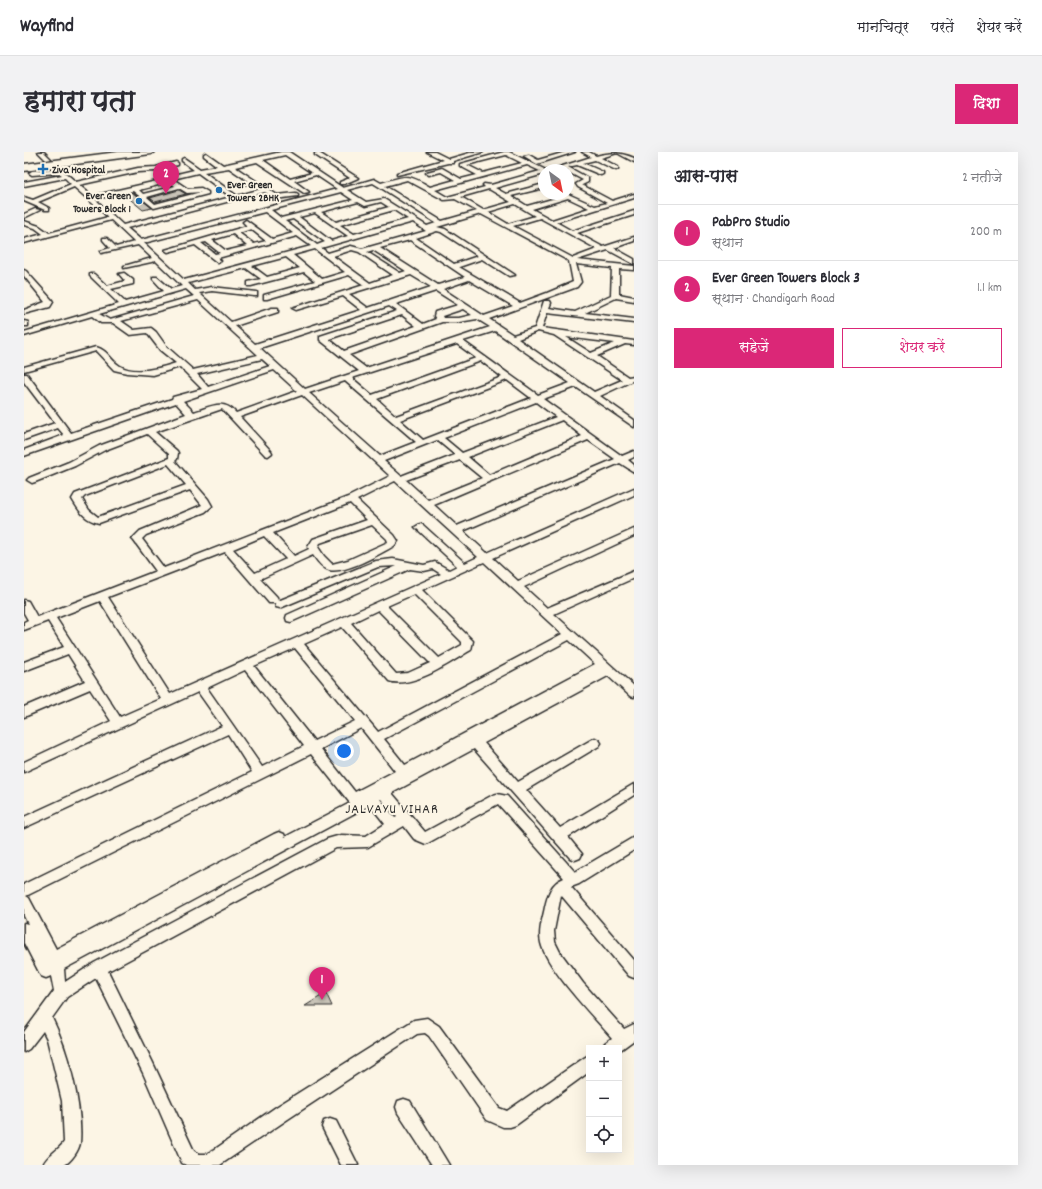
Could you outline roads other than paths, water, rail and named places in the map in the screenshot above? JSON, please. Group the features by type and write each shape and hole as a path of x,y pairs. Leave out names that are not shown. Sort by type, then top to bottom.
{"highway":[{"path":"52,162 114,152"},
{"path":"24,165 137,152"},
{"path":"24,165 40,160"}],"main road":[{"path":"52,162 95,152"},
{"path":"40,160 52,162 151,152"}],"street":[{"path":"310,156 327,152"},
{"path":"430,152 482,175"},
{"path":"456,152 465,156"},
{"path":"103,252 139,243 222,218 239,217 480,152"},
{"path":"523,152 542,164"},
{"path":"538,162 572,152"},
{"path":"585,152 596,157 597,160 616,168"},
{"path":"574,164 615,152"},
{"path":"619,152 634,160"},
{"path":"156,169 172,177 259,160 285,153 342,190 367,204 396,195"},
{"path":"462,165 507,153 538,169"},
{"path":"318,154 356,178 320,188"},
{"path":"206,155 221,167"},
{"path":"296,159 303,158"},
{"path":"40,160 52,162 634,694"},
{"path":"184,160 236,198"},
{"path":"259,160 306,192"},
{"path":"430,190 528,163"},
{"path":"578,163 601,173"},
{"path":"33,202 76,184 109,179 138,170 156,169 176,164"},
{"path":"230,166 274,196"},
{"path":"428,180 421,176 442,170 461,181"},
{"path":"32,173 64,173"},
{"path":"24,184 64,173"},
{"path":"229,176 240,173"},
{"path":"289,181 317,173"},
{"path":"574,173 587,180 579,185 612,203"},
{"path":"446,199 538,174"},
{"path":"574,178 580,176"},
{"path":"380,186 410,178 473,215"},
{"path":"473,178 571,233 634,262"},
{"path":"91,198 171,180 187,191 201,190 206,193 154,206 134,189"},
{"path":"238,185 253,181"},
{"path":"374,181 442,224"},
{"path":"434,183 440,187"},
{"path":"142,196 181,186"},
{"path":"505,196 538,188"},
{"path":"586,189 623,199"},
{"path":"122,226 266,190"},
{"path":"267,198 274,196 284,197 313,190"},
{"path":"551,222 634,196"},
{"path":"456,197 506,226 572,261 634,268"},
{"path":"24,199 47,209"},
{"path":"574,199 594,208"},
{"path":"281,220 359,200"},
{"path":"382,200 429,229 443,230 511,275"},
{"path":"527,208 551,200"},
{"path":"360,252 411,238 442,224 516,202"},
{"path":"214,211 245,203"},
{"path":"335,224 394,208"},
{"path":"24,216 36,210"},
{"path":"266,210 350,273 369,285"},
{"path":"316,211 353,237"},
{"path":"571,233 634,213"},
{"path":"506,226 540,216"},
{"path":"624,216 634,222"},
{"path":"239,217 271,242"},
{"path":"294,217 330,243"},
{"path":"24,241 113,218"},
{"path":"24,334 169,291 185,284 229,270 247,265 276,261 288,255 413,220"},
{"path":"24,222 38,227 48,235"},
{"path":"66,222 72,229"},
{"path":"168,250 252,227"},
{"path":"234,232 253,246"},
{"path":"24,233 33,239"},
{"path":"213,257 299,234"},
{"path":"411,238 470,277 519,306"},
{"path":"105,239 115,249"},
{"path":"207,239 225,254"},
{"path":"572,261 604,248 634,239"},
{"path":"196,242 229,270"},
{"path":"126,267 202,248"},
{"path":"327,256 355,248 399,276"},
{"path":"374,248 438,288 512,338 575,384 633,422"},
{"path":"288,255 320,282"},
{"path":"454,266 483,257"},
{"path":"343,354 441,320 481,318 570,287 577,282 572,261"},
{"path":"247,265 266,280"},
{"path":"616,266 616,296"},
{"path":"229,290 266,280 288,271 306,269"},
{"path":"24,272 49,303 24,312"},
{"path":"296,308 412,272"},
{"path":"267,297 350,273"},
{"path":"92,274 123,304"},
{"path":"106,288 130,282 122,274"},
{"path":"254,347 470,277"},
{"path":"155,278 169,291"},
{"path":"92,313 104,321 115,321 197,295 208,289 229,290 254,294"},
{"path":"344,293 367,311"},
{"path":"538,329 550,295"},
{"path":"576,314 616,296 634,299"},
{"path":"390,303 422,327"},
{"path":"441,320 438,314 464,306"},
{"path":"230,325 275,310"},
{"path":"545,310 634,321"},
{"path":"323,338 403,312"},
{"path":"115,321 133,333 148,330 153,334 163,348 182,364 206,389"},
{"path":"311,328 366,372"},
{"path":"234,416 303,391 366,372 496,328"},
{"path":"512,338 538,329 556,333 634,343"},
{"path":"556,333 591,356 631,379"},
{"path":"458,341 634,469"},
{"path":"591,356 624,342"},
{"path":"24,369 96,349 100,350 118,368 127,371 153,373 182,364"},
{"path":"191,373 264,356"},
{"path":"370,398 482,358"},
{"path":"24,453 176,399 276,367"},
{"path":"24,376 69,436"},
{"path":"395,419 508,377"},
{"path":"347,378 422,443"},
{"path":"593,396 631,379"},
{"path":"378,460 575,384"},
{"path":"176,399 192,415"},
{"path":"32,480 72,464 102,448 150,432 192,415 222,406 227,408 268,453"},
{"path":"24,626 351,499 398,479 562,417"},
{"path":"24,437 60,424"},
{"path":"150,432 174,454 174,457 170,461 82,494 78,496 77,499 90,516 99,520 191,486"},
{"path":"426,505 589,436"},
{"path":"438,437 490,479"},
{"path":"455,531 634,454"},
{"path":"162,572 137,539 143,534 202,510 207,506 170,461"},
{"path":"24,767 168,700 634,491"},
{"path":"351,499 391,537 393,541 391,544 339,567 328,566 314,550 313,547 316,541 373,521"},
{"path":"420,527 464,567"},
{"path":"266,532 293,560"},
{"path":"516,586 634,532"},
{"path":"226,547 252,578 276,602 376,564 393,562 424,568 438,566 448,574"},
{"path":"252,578 314,550"},
{"path":"292,618 409,565"},
{"path":"546,613 634,574"},
{"path":"343,621 393,678 403,679 437,664 467,647 468,641 415,589"},
{"path":"102,596 168,700"},
{"path":"24,604 34,622"},
{"path":"379,605 437,664"},
{"path":"50,616 118,723"},
{"path":"376,738 570,635"},
{"path":"298,642 402,771"},
{"path":"24,667 71,648"},
{"path":"247,665 354,799"},
{"path":"43,960 375,792 606,668"},
{"path":"24,712 92,683"},
{"path":"200,686 246,750 260,774"},
{"path":"24,891 363,722"},
{"path":"24,823 230,728"},
{"path":"43,960 354,799 375,792 402,771 473,739"},
{"path":"473,739 575,854"},
{"path":"518,788 595,743"},
{"path":"559,836 634,789"},
{"path":"375,792 400,822 426,838 497,799 503,800 568,882 634,971"},
{"path":"24,1044 44,1017 60,987 99,968 332,843 341,841 361,843 400,822"},
{"path":"614,1045 628,1035 578,988 555,957 548,943 547,931 554,895 568,882 634,843"},
{"path":"24,902 43,960"},
{"path":"24,929 60,987"},
{"path":"99,968 148,1068 188,1157 194,1162 204,1164 212,1162 282,1113 414,1027 420,1025 427,1025 434,1031 493,1114 505,1120 510,1119 586,1065"},
{"path":"44,1017 54,1038 70,1101 72,1144 66,1153 51,1165"},
{"path":"404,1107 441,1165"},
{"path":"330,1126 350,1165"}],"place":[{"name":"Ziva Hospital","path":"43,169"},
{"name":"Ever Green Towers 2BHK","path":"219,190"},
{"name":"Ever Green Towers Block 3","path":"166,194"},
{"name":"Ever Green Towers Block 1","path":"139,201"},
{"name":"PabPro Studio","path":"322,1000"}],"district":[{"name":"JALVAYU VIHAR","path":"392,808"}]}
